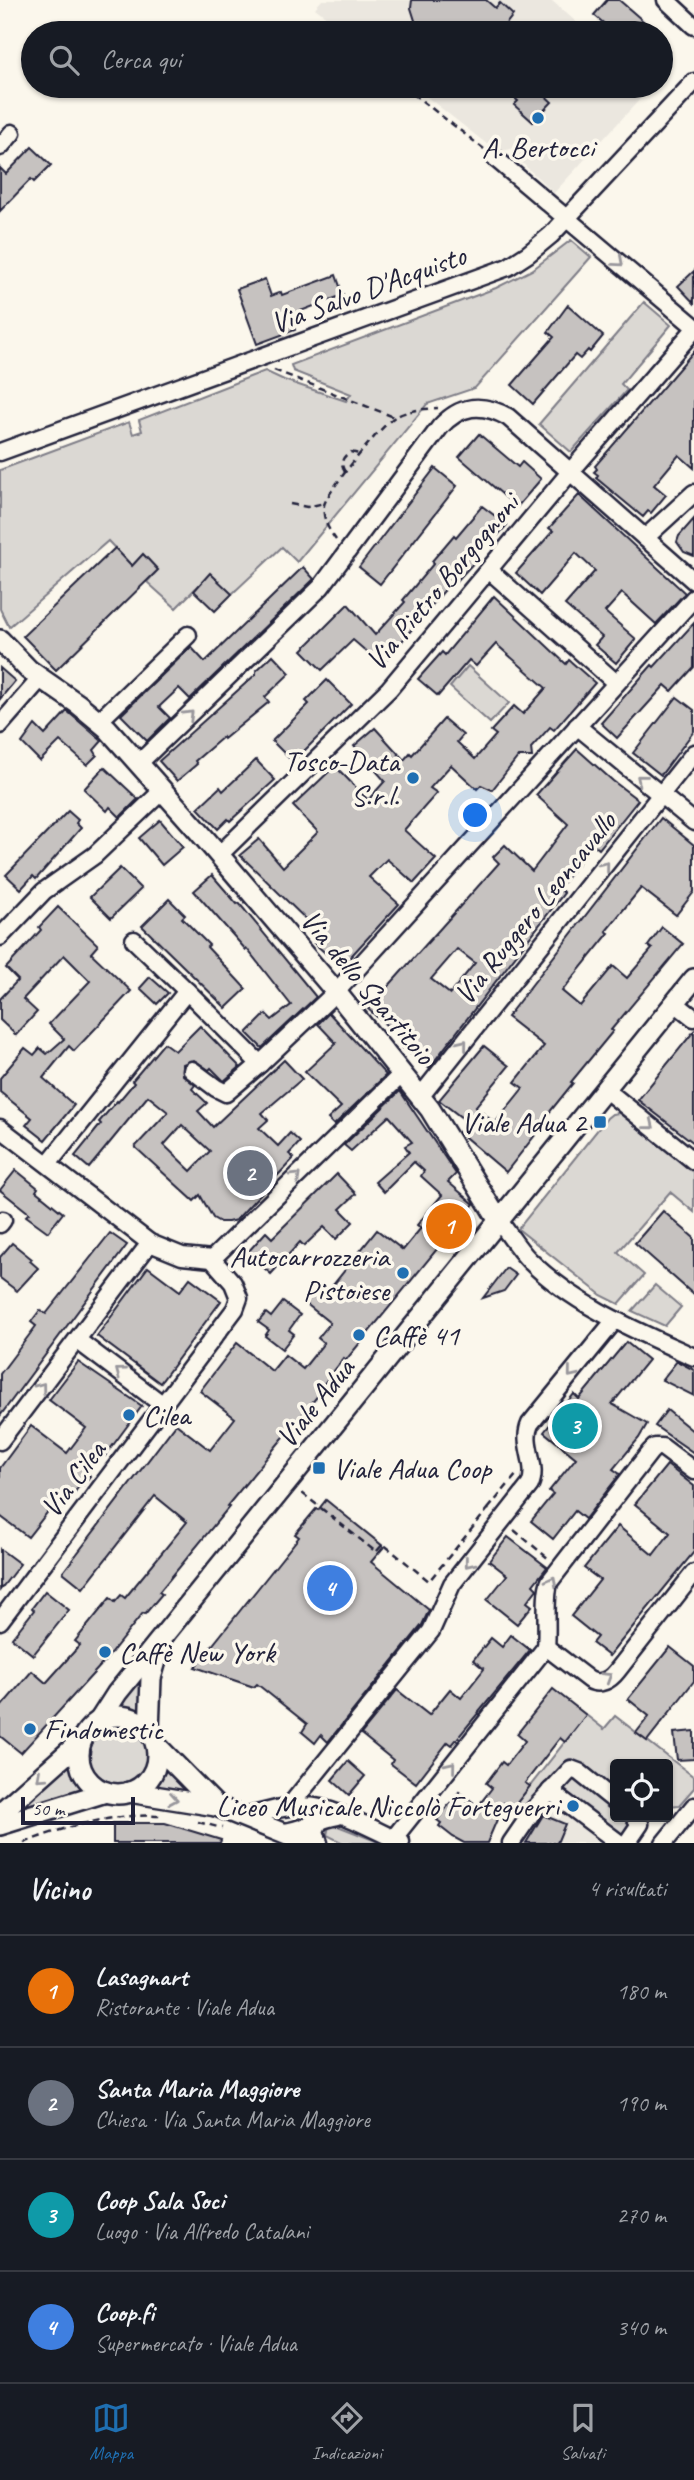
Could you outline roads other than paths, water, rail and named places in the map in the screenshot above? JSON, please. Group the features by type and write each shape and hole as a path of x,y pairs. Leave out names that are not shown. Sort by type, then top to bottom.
{"main road":[{"name":"Via dello Spartitoio","path":"0,640 19,662 99,721 139,762 219,855 336,992 420,1097 447,1134 499,1221"},
{"name":"Viale Adua","path":"99,1721 117,1692 694,979"},
{"name":"Viale Adua","path":"153,1739 151,1678 165,1635"},
{"path":"0,1813 82,1740 89,1729 99,1721 114,1716 141,1723 216,1806"},
{"path":"82,1740 79,1757 83,1773 94,1786 118,1794 143,1786 152,1774 157,1756 153,1739"},
{"path":"0,1825 106,1792"},
{"path":"130,1792 216,1806 307,1843"}],"street":[{"path":"666,0 694,26"},
{"name":"Via Salvo D'Acquisto","path":"0,452 496,272 528,254 567,218 694,82"},
{"path":"0,146 12,134"},
{"path":"495,158 694,328"},
{"name":"Via Pietro Borgognoni","path":"219,855 382,697 694,328"},
{"path":"139,762 321,587 451,416 467,407 476,406 497,411 518,425 694,581"},
{"path":"645,538 694,494"},
{"path":"489,570 616,683"},
{"path":"192,1070 226,1093 260,1064 336,992 694,598"},
{"path":"99,721 188,635"},
{"path":"0,725 41,678"},
{"path":"577,726 694,822"},
{"name":"Via Ruggero Leoncavallo","path":"420,1097 694,753"},
{"path":"0,937 44,891 95,855 163,790"},
{"path":"134,940 260,1064"},
{"path":"48,1164 187,991"},
{"path":"675,1003 694,1018"},
{"path":"0,1128 150,1243 182,1255 212,1259 402,1074"},
{"path":"606,1090 694,1161"},
{"name":"Via dello Spartitoio","path":"499,1221 536,1267 561,1286 615,1320 694,1357"},
{"path":"0,1441 150,1243"},
{"name":"Via Cilea","path":"0,1621 238,1303 237,1289 212,1259"},
{"path":"292,1803 431,1631 452,1584 530,1485 533,1476 527,1435 530,1424 615,1320"},
{"path":"77,1339 163,1405"},
{"path":"244,1817 305,1805 341,1816 398,1841 546,1647 547,1586 655,1447 666,1449 694,1471"},
{"path":"546,1647 589,1680 596,1683 606,1681 614,1675 694,1573"},
{"path":"511,1843 568,1771 575,1769 610,1797"},
{"path":"550,1791 619,1843"},
{"path":"664,1843 694,1806"},
{"path":"281,1832 302,1829 320,1820 341,1816"},
{"path":"319,1843 315,1831 320,1820"},
{"path":"627,1843 640,1824 639,1822"}],"place":[{"name":"A. Bertocci","path":"538,118"},
{"name":"Tosco-Data S.r.l.","path":"413,778"},
{"name":"Viale Adua 2","path":"600,1122"},
{"name":"Santa Maria Maggiore","path":"250,1173"},
{"name":"Lasagnart","path":"449,1226"},
{"name":"Autocarrozzeria Pistoiese","path":"403,1273"},
{"name":"Caffè 41","path":"359,1335"},
{"name":"Cilea","path":"129,1415"},
{"name":"Coop Sala Soci","path":"575,1426"},
{"name":"Viale Adua Coop","path":"319,1468"},
{"name":"Coop.fi","path":"330,1588"},
{"name":"Caffè New York","path":"105,1652"},
{"name":"Findomestic","path":"30,1729"},
{"name":"Liceo Musicale Niccolò Forteguerri","path":"573,1806"}]}
